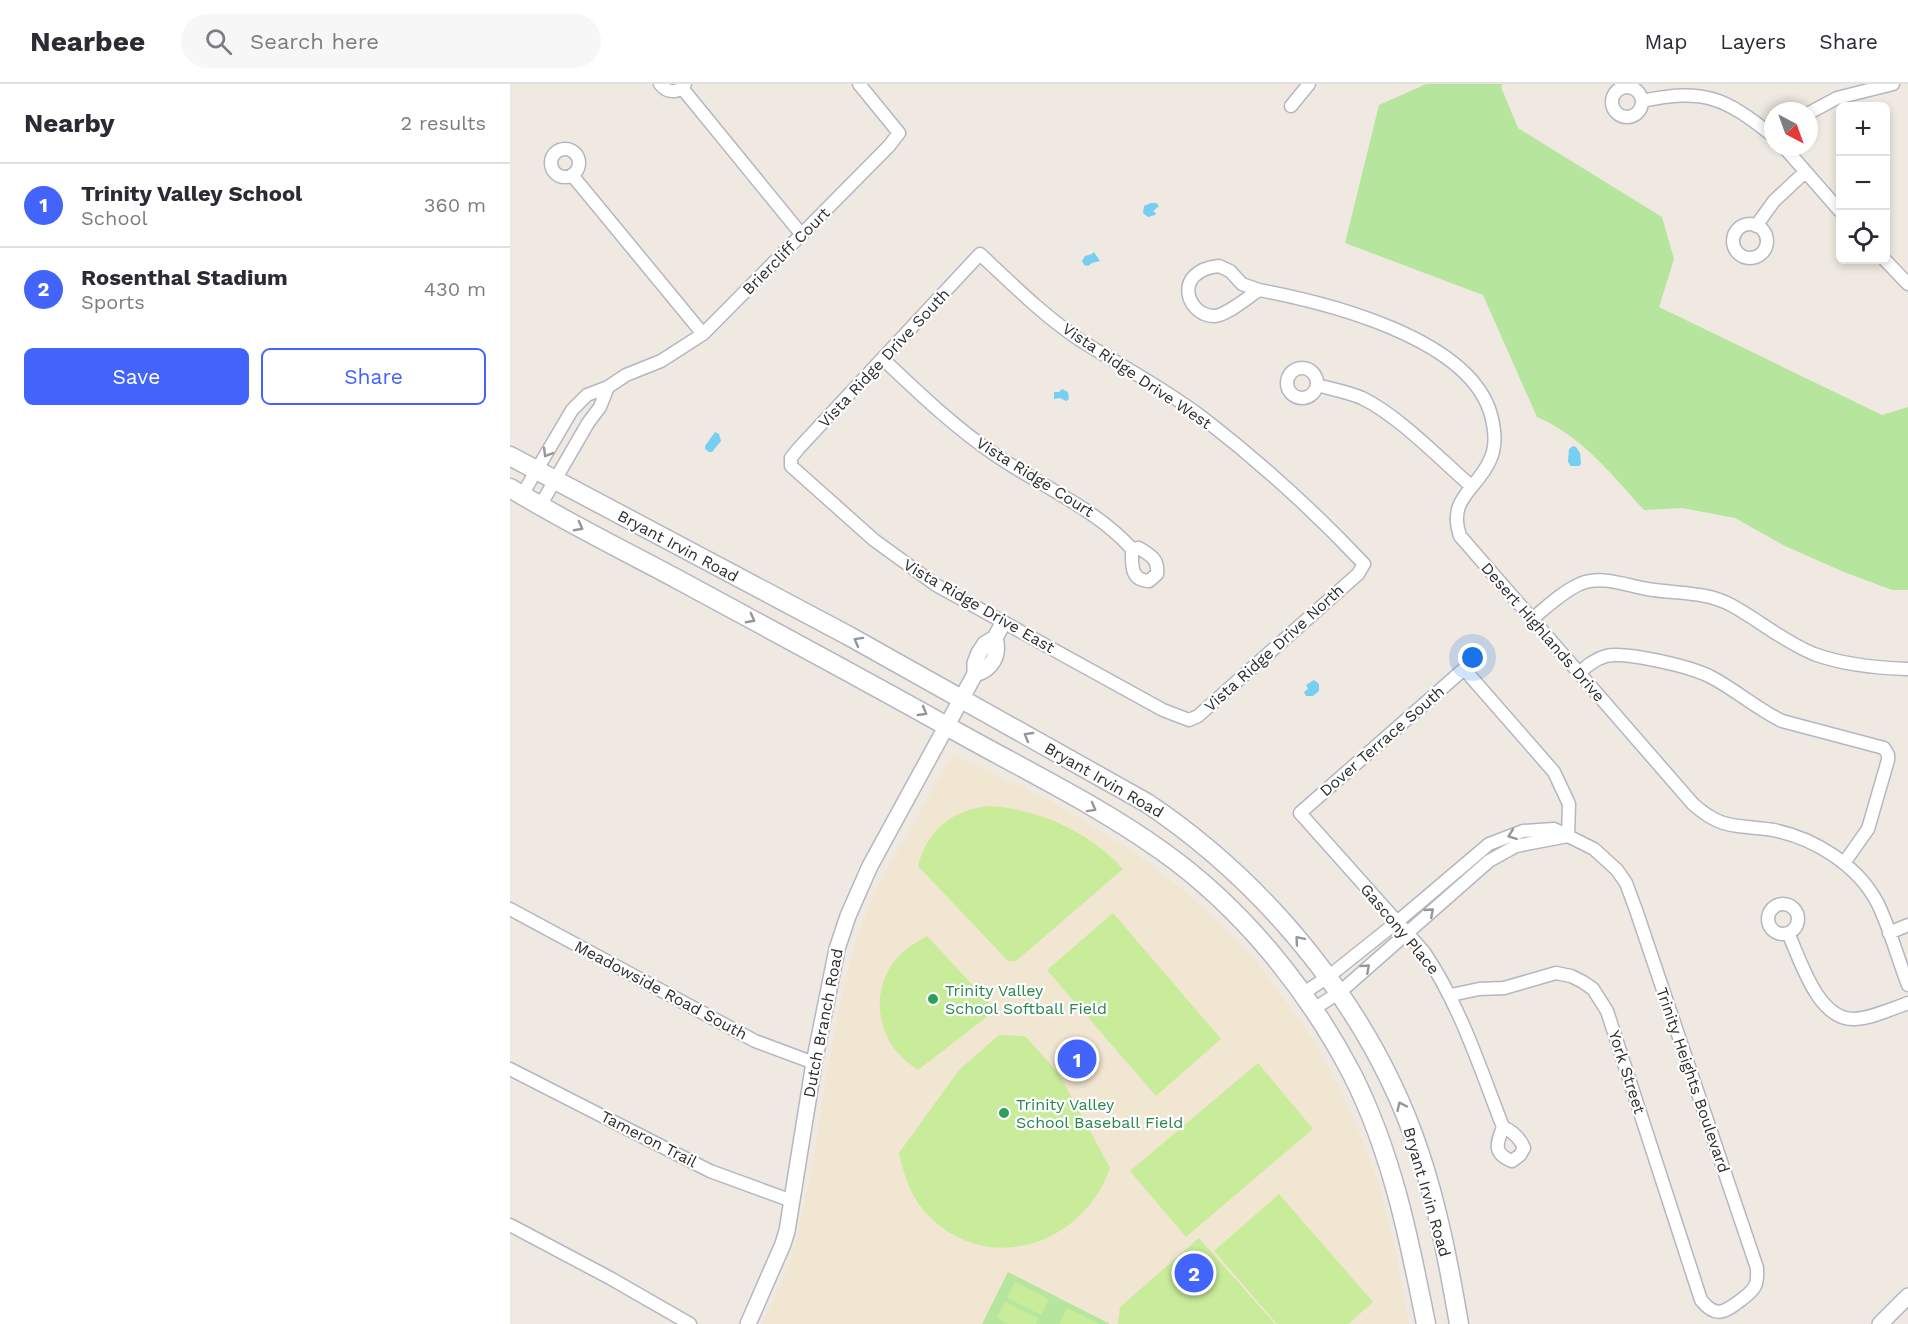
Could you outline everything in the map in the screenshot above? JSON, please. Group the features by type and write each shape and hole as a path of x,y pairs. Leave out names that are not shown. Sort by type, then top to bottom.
{"main road":[{"name":"Bryant Irvin Road","path":"510,456 962,698 1147,803 1180,825 1221,859 1285,924 1340,992 1393,1090 1419,1152 1444,1244 1459,1324"},
{"name":"Bryant Irvin Road","path":"516,492 948,726 1120,824 1163,852 1232,911 1274,957 1302,994 1328,1031 1352,1074 1388,1159 1409,1236 1426,1324"}],"street":[{"path":"660,84 665,90 671,92 684,86 802,235"},
{"name":"Briercliff Court","path":"516,492 536,471 572,410 587,395 608,387 626,375 661,361 703,334 889,146 899,133 859,84"},
{"path":"1292,106 1309,84"},
{"path":"1818,107 1837,98 1893,84"},
{"path":"1642,101 1672,95 1713,98 1745,114 1764,129"},
{"path":"1792,156 1839,210"},
{"path":"1756,226 1774,201 1805,172"},
{"path":"572,175 703,334"},
{"name":"Vista Ridge Drive South","path":"790,462 790,458 798,449 980,254"},
{"name":"Vista Ridge Drive West","path":"980,254 1047,314 1079,339 1162,389 1203,418 1334,532 1364,564 1358,574"},
{"path":"1889,264 1908,284"},
{"name":"Desert Highlands Drive","path":"1259,290 1228,311 1215,316 1203,314 1193,305 1188,294 1188,284 1194,274 1206,268 1219,267 1230,271 1242,284 1347,310 1417,340 1445,356 1466,373 1489,408 1495,443 1490,461 1456,511 1456,524 1460,536 1704,814 1724,825 1773,830 1797,836 1820,847 1844,863 1870,890 1879,906 1908,985"},
{"name":"Vista Ridge Court","path":"883,358 962,430 1023,473 1090,511 1118,533 1132,549"},
{"path":"1317,385 1359,397 1375,405 1471,486"},
{"path":"540,506 600,407 608,387"},
{"path":"567,420 584,430"},
{"name":"Vista Ridge Drive East","path":"790,462 791,466 837,509 899,560 936,585 1163,710 1189,720"},
{"name":"Vista Ridge Drive North","path":"1189,720 1198,716 1358,574"},
{"path":"1532,619 1580,584 1591,581 1613,581 1647,589 1705,595 1731,605 1791,643 1814,654 1854,665 1908,669"},
{"name":"Dutch Branch Road","path":"748,1324 783,1244 833,962 848,916 870,867 975,674 975,663 979,652 995,638 1003,623"},
{"path":"1579,673 1599,658 1617,654 1669,663 1712,678 1782,721 1884,748 1888,760 1872,818 1868,829 1844,863"},
{"name":"Dover Terrace South","path":"1300,813 1464,669 1554,772 1569,804 1568,836"},
{"name":"Gascony Place","path":"1300,813 1428,959 1450,995 1503,1127"},
{"name":"Trinity Heights Boulevard","path":"1302,994 1328,977 1397,922 1489,844 1523,831 1554,829 1594,849 1607,859 1626,883 1756,1268 1758,1278 1755,1287 1729,1310 1713,1311 1701,1300"},
{"path":"1312,1010 1340,992 1489,861 1516,846 1568,836"},
{"name":"Meadowside Road South","path":"510,909 755,1041 814,1063"},
{"path":"1889,933 1908,925"},
{"path":"1788,933 1822,1004 1837,1017 1853,1020 1864,1018 1908,1003"},
{"name":"York Street","path":"1450,995 1479,989 1504,988 1556,974 1571,976 1593,989 1607,1011 1701,1300"},
{"name":"Tameron Trail","path":"510,1069 710,1171 792,1201"},
{"path":"510,1225 690,1324"},
{"path":"1884,1323 1908,1296"}],"shaded area":[{"path":"953,754 1049,800 1134,852 1184,891 1255,960 1312,1038 1336,1081 1359,1132 1379,1186 1394,1244 1409,1324 762,1324 785,1274 797,1238 813,1164 838,1016 859,932 877,888"}],"green space":[{"path":"1426,84 1503,84 1501,87 1518,128 1662,217 1674,259 1659,307 1882,415 1908,407 1908,590 1892,590 1844,572 1785,546 1735,518 1682,508 1644,510 1608,470 1582,446 1553,425 1537,417 1483,295 1345,243 1379,105"},
{"path":"990,806 1027,812 1062,825 1095,844 1123,869 1016,961 1008,961 918,866 928,842 944,824 964,812"},
{"path":"1113,913 1221,1039 1156,1096 1047,970"},
{"name":"Trinity Valley School Softball Field","path":"927,936 993,1007 993,1012 918,1070 899,1055 889,1040 880,1014 880,1000 882,986 894,962 907,949"},
{"name":"Trinity Valley School Baseball Field","path":"999,1035 1025,1036 1059,1074 1110,1168 1097,1195 1078,1217 1055,1234 1030,1244 1003,1248 975,1244 949,1232 925,1212 915,1199 908,1184 899,1153 959,1070"},
{"path":"1258,1063 1313,1129 1186,1237 1130,1171"},
{"path":"1279,1194 1373,1302 1348,1324 1277,1324 1214,1251"},
{"path":"1199,1238 1275,1324 1118,1324 1120,1307"},
{"path":"1008,1272 1110,1324 982,1324"},
{"path":"1015,1282 1049,1299 1041,1315 1007,1298"},
{"path":"1005,1302 1039,1319 1036,1324 1008,1324 997,1318"},
{"path":"1067,1308 1100,1324 1059,1324"}],"water":[{"path":"1151,203 1159,206 1153,211 1155,215 1148,217 1143,213 1144,206"},
{"path":"1094,252 1100,261 1088,266 1084,265 1082,261 1085,256"},
{"path":"1062,389 1068,392 1069,399 1066,401 1060,398 1054,399 1054,392"},
{"path":"715,432 719,434 721,441 712,452 709,452 705,446"},
{"path":"1573,446 1580,453 1581,464 1579,466 1571,466 1568,462 1569,449"},
{"path":"1314,680 1319,684 1319,691 1313,696 1306,696 1304,692 1308,689 1306,685"}],"place":[{"name":"Trinity Valley School Softball Field","path":"933,999"},
{"name":"Trinity Valley School","path":"1077,1059"},
{"name":"Trinity Valley School Baseball Field","path":"1004,1113"},
{"name":"Rosenthal Stadium","path":"1194,1273"}]}
